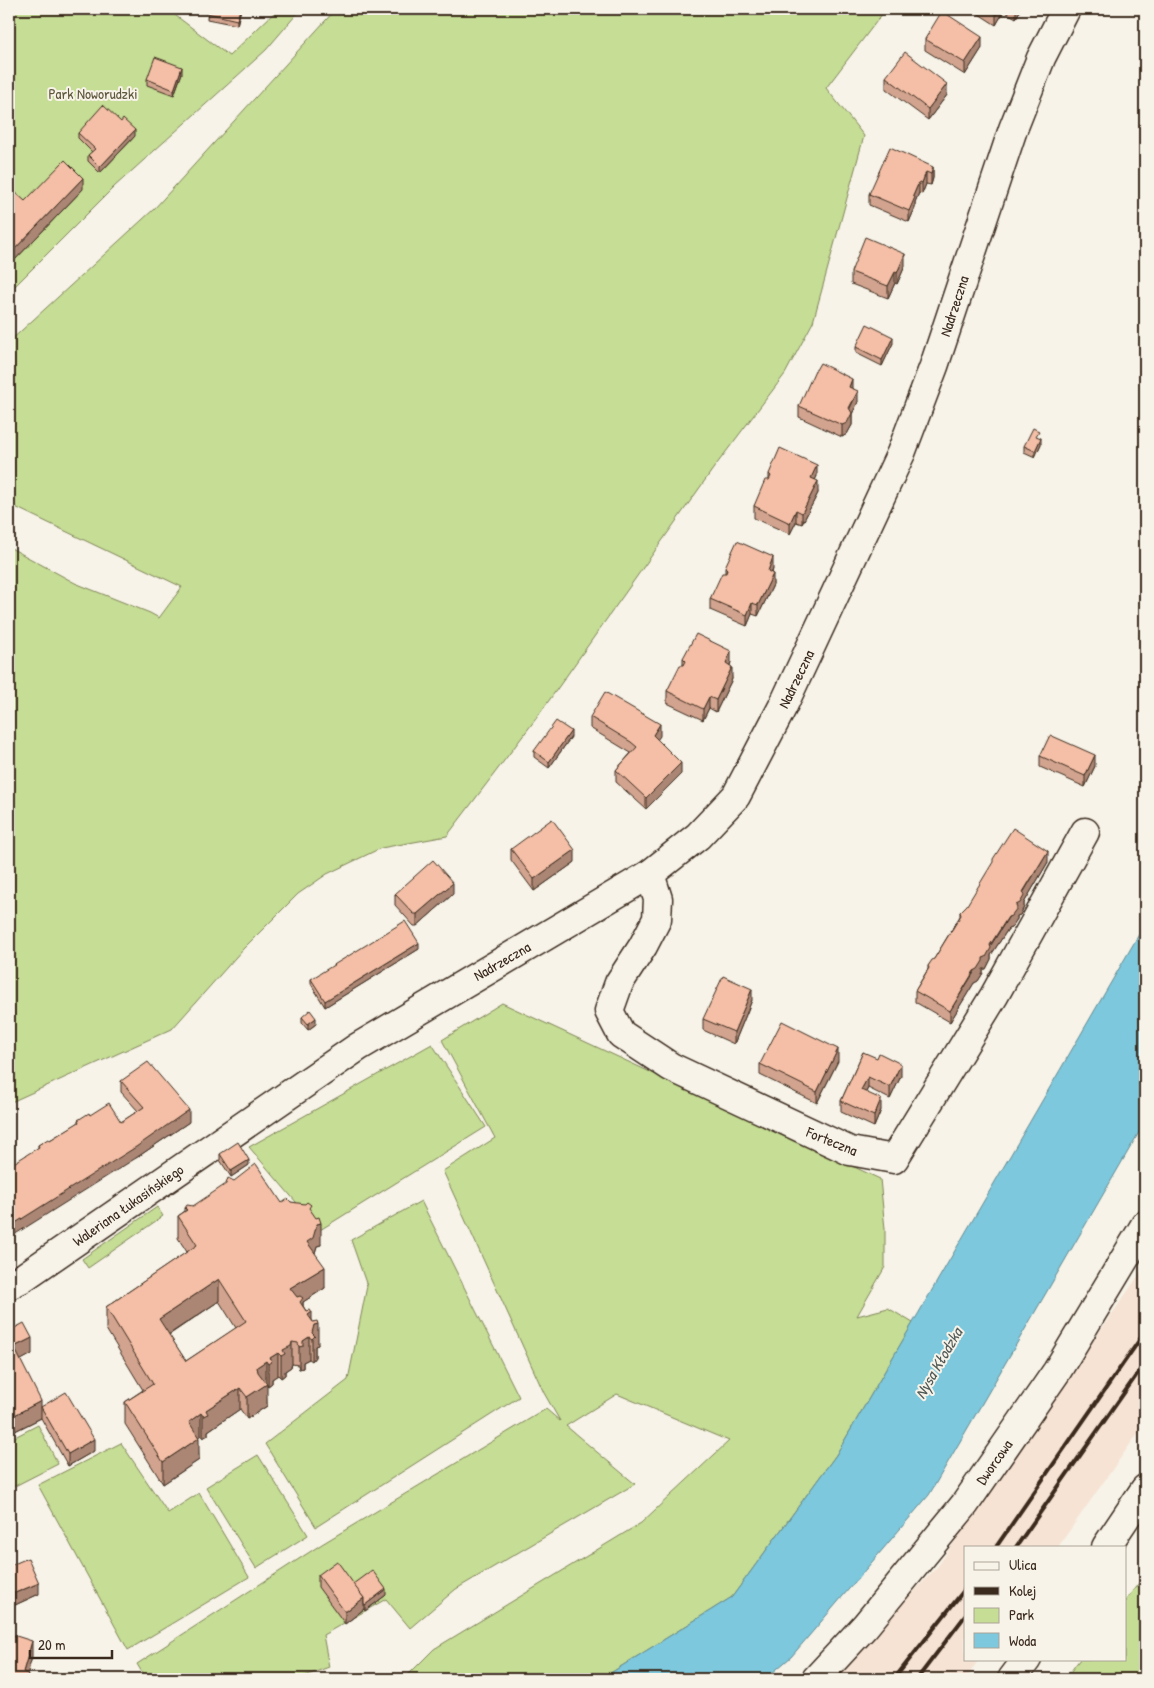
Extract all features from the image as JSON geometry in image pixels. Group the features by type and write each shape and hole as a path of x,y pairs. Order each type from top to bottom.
{"street":[{"name":"Nadrzeczna","path":"247,1124 358,1046 650,874 698,836 736,796 783,706 901,453 934,366 1013,129 1041,58 1066,9"},
{"name":"Forteczna","path":"650,874 658,899 657,920 620,983 609,1011 621,1034 672,1067 850,1152 894,1159 994,996 1085,832"},
{"name":"Waleriana Łukasińskiego","path":"9,1285 21,1279 247,1124"},
{"name":"Dworcowa","path":"816,1679 865,1626 965,1504 1057,1371 1145,1225"},
{"path":"1107,1546 1145,1489"},
{"path":"1012,1679 1026,1660"}],"shaded area":[{"path":"1145,1266 1145,1423 1059,1546 964,1546 964,1660 978,1660 966,1679 832,1679 938,1566"}],"green space":[{"name":"Park Noworudzki","path":"9,9 167,9 229,56 278,9 301,9 266,50 114,187 9,292"},
{"path":"336,9 886,9 826,88 864,136 813,322 785,374 713,469 538,716 447,836 381,848 327,874 298,894 243,949 172,1029 9,1103 9,547 75,583 159,618 182,587 9,504 9,342 154,209"},
{"path":"502,1003 880,1179 885,1229 885,1267 857,1316 888,1308 913,1323 836,1455 732,1597 601,1679 404,1679 434,1649 641,1523 729,1441 617,1394 566,1426 635,1484 456,1589 410,1628 386,1599 323,1635 329,1667 297,1679 146,1679 137,1664 322,1544 546,1409 560,1421 544,1393 443,1171 495,1138 442,1040"},
{"path":"432,1044 486,1127 320,1230 249,1147"},
{"path":"421,1201 519,1397 316,1527 265,1444 348,1380 367,1286 351,1240"},
{"path":"157,1207 163,1216 88,1268 82,1259"},
{"path":"38,1425 58,1464 11,1488 9,1483 9,1440"},
{"path":"121,1443 168,1513 199,1493 249,1577 128,1650 38,1485"},
{"path":"258,1455 308,1535 256,1568 206,1487"},
{"path":"1145,1575 1145,1679 1065,1679 1079,1660 1126,1660 1126,1600"}],"water":[{"name":"Nysa Kłodzka","path":"1145,924 1145,1122 929,1495 791,1657 765,1679 601,1679 732,1597 836,1455"}],"building":[{"path":"208,9 240,9 237,20 207,13"},
{"path":"989,9 999,9 996,13"},
{"path":"942,11 982,37 965,63 925,39"},
{"path":"905,52 947,84 928,109 886,77"},
{"path":"155,57 182,67 174,90 147,79"},
{"path":"103,105 121,122 123,119 135,130 100,167 88,155 95,149 78,133"},
{"path":"890,147 933,167 931,174 926,172 922,183 919,182 909,211 869,194"},
{"path":"65,160 83,178 9,255 9,218 13,214 9,210 9,199 15,192 25,201"},
{"path":"865,237 905,254 897,273 895,272 888,286 851,272"},
{"path":"867,324 893,337 882,360 856,347"},
{"path":"820,363 852,379 849,387 858,391 849,408 852,413 847,423 842,425 799,406"},
{"path":"1033,428 1039,431 1036,436 1041,438 1035,451 1024,446"},
{"path":"780,448 817,465 811,478 818,481 802,513 796,510 790,523 754,506 765,480 769,480 771,476 769,474"},
{"path":"737,541 773,557 768,571 773,574 758,605 752,603 747,615 710,599 722,573 726,573 727,569 725,567"},
{"path":"696,634 731,651 726,663 732,667 716,700 709,697 703,709 667,691 680,665 684,665 686,661 683,658"},
{"path":"605,692 660,724 653,735 681,763 646,798 616,770 637,747 590,717"},
{"path":"556,721 571,731 549,762 534,751"},
{"path":"1050,735 1095,755 1085,776 1040,756"},
{"path":"552,819 575,850 534,879 511,849"},
{"path":"1013,828 1048,851 1023,892 1024,896 1020,903 1016,905 1017,908 1008,917 990,945 991,948 986,957 983,958 978,969 974,971 950,1011 915,991 929,968 928,966 961,915 960,912 967,905"},
{"path":"433,860 453,883 417,914 414,914 395,894"},
{"path":"405,921 419,943 325,1001 311,979"},
{"path":"723,976 752,989 734,1032 703,1019"},
{"path":"310,1010 316,1018 308,1024 302,1017"},
{"path":"782,1021 838,1049 817,1092 760,1064"},
{"path":"863,1052 877,1058 879,1053 901,1064 890,1087 868,1077 861,1090 881,1099 874,1116 841,1101"},
{"path":"148,1062 189,1110 136,1147 9,1227 9,1166 39,1147 38,1145 48,1139 50,1140 79,1122 78,1120 89,1113 90,1115 109,1103 121,1122 144,1107 121,1081"},
{"path":"238,1142 249,1160 231,1171 220,1154"},
{"path":"256,1164 282,1203 288,1199 291,1202 305,1204 307,1202 311,1205 309,1208 316,1218 319,1217 321,1223 317,1224 313,1238 307,1242 325,1267 290,1288 297,1297 303,1298 300,1302 306,1311 312,1312 308,1315 313,1322 317,1321 318,1324 314,1325 312,1333 315,1336 312,1339 309,1337 303,1341 303,1346 299,1347 298,1343 292,1342 291,1346 283,1350 285,1354 281,1356 278,1353 270,1358 272,1361 268,1364 266,1361 257,1367 258,1372 267,1384 247,1397 240,1388 206,1410 208,1414 203,1416 201,1413 189,1422 199,1438 163,1462 125,1402 153,1384 106,1307 197,1245 178,1216 187,1210 185,1208 187,1205 193,1206 226,1184 228,1178 234,1181","holes":["219,1279 246,1321 186,1361 159,1319"]},
{"path":"24,1323 32,1338 14,1347 41,1401 9,1418 9,1331"},
{"path":"66,1392 94,1439 68,1454 41,1407"},
{"path":"28,1558 39,1583 15,1593 9,1591 9,1566"},
{"path":"337,1561 364,1598 345,1612 318,1575"},
{"path":"372,1570 386,1589 365,1605 364,1598 353,1584"},
{"path":"9,1622 12,1623 10,1634 32,1641 23,1672 27,1673 29,1679 9,1679"}],"railway":[{"path":"997,1546 1145,1332"},
{"path":"1017,1546 1145,1363"},
{"path":"894,1679 964,1590"},
{"path":"917,1679 964,1617"}]}
